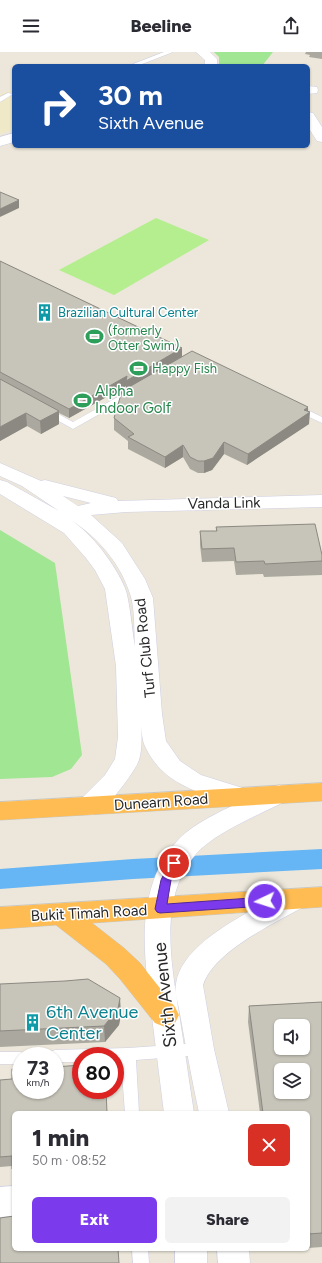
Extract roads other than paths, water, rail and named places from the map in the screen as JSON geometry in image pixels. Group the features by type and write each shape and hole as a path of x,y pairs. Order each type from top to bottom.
{"highway":[{"name":"Dunearn Road","path":"0,811 322,792"},
{"name":"Bukit Timah Road","path":"0,918 160,909 322,897"},
{"path":"62,915 115,956 130,971 165,1015"}],"street":[{"path":"202,52 211,59 211,64"},
{"path":"310,119 322,138"},
{"path":"0,142 12,138"},
{"name":"Turf Club Road","path":"0,469 29,482 64,515 70,529 93,553 104,568 115,590 127,666 130,737 127,760 113,781 90,806"},
{"name":"Vanda Link","path":"29,482 126,506"},
{"name":"Turf Club Road","path":"0,486 64,515 89,523 115,547 135,579 142,598 151,714 155,743 172,767 193,782 240,796"},
{"name":"Vanda Link","path":"64,515 97,508 126,506 322,501"},
{"name":"Sixth Avenue","path":"178,1111 157,944 160,909 166,880 174,863 188,846 206,831 279,794"},
{"name":"Sixth Avenue","path":"214,1111 200,1049 189,985 193,972 203,959 239,930 296,899"},
{"path":"0,1202 12,1201"},
{"path":"191,1251 191,1263"},
{"path":"233,1251 234,1263"}],"lane":[{"path":"137,64 170,52"},
{"path":"0,100 10,94"},
{"path":"40,408 73,426 140,387"},
{"path":"286,403 322,420"},
{"path":"64,1056 128,1054 200,1049"},
{"path":"128,1054 132,1111"},
{"path":"0,1058 12,1058"},
{"path":"140,1251 140,1263"}],"waterway":[{"path":"0,879 133,869 322,859"}],"place":[{"name":"Brazilian Cultural Center","path":"45,312"},
{"name":"(formerly Otter Swim)","path":"95,337"},
{"name":"Happy Fish","path":"139,368"},
{"name":"Alpha Indoor Golf","path":"82,400"},
{"name":"6th Avenue Center","path":"33,1022"}]}
